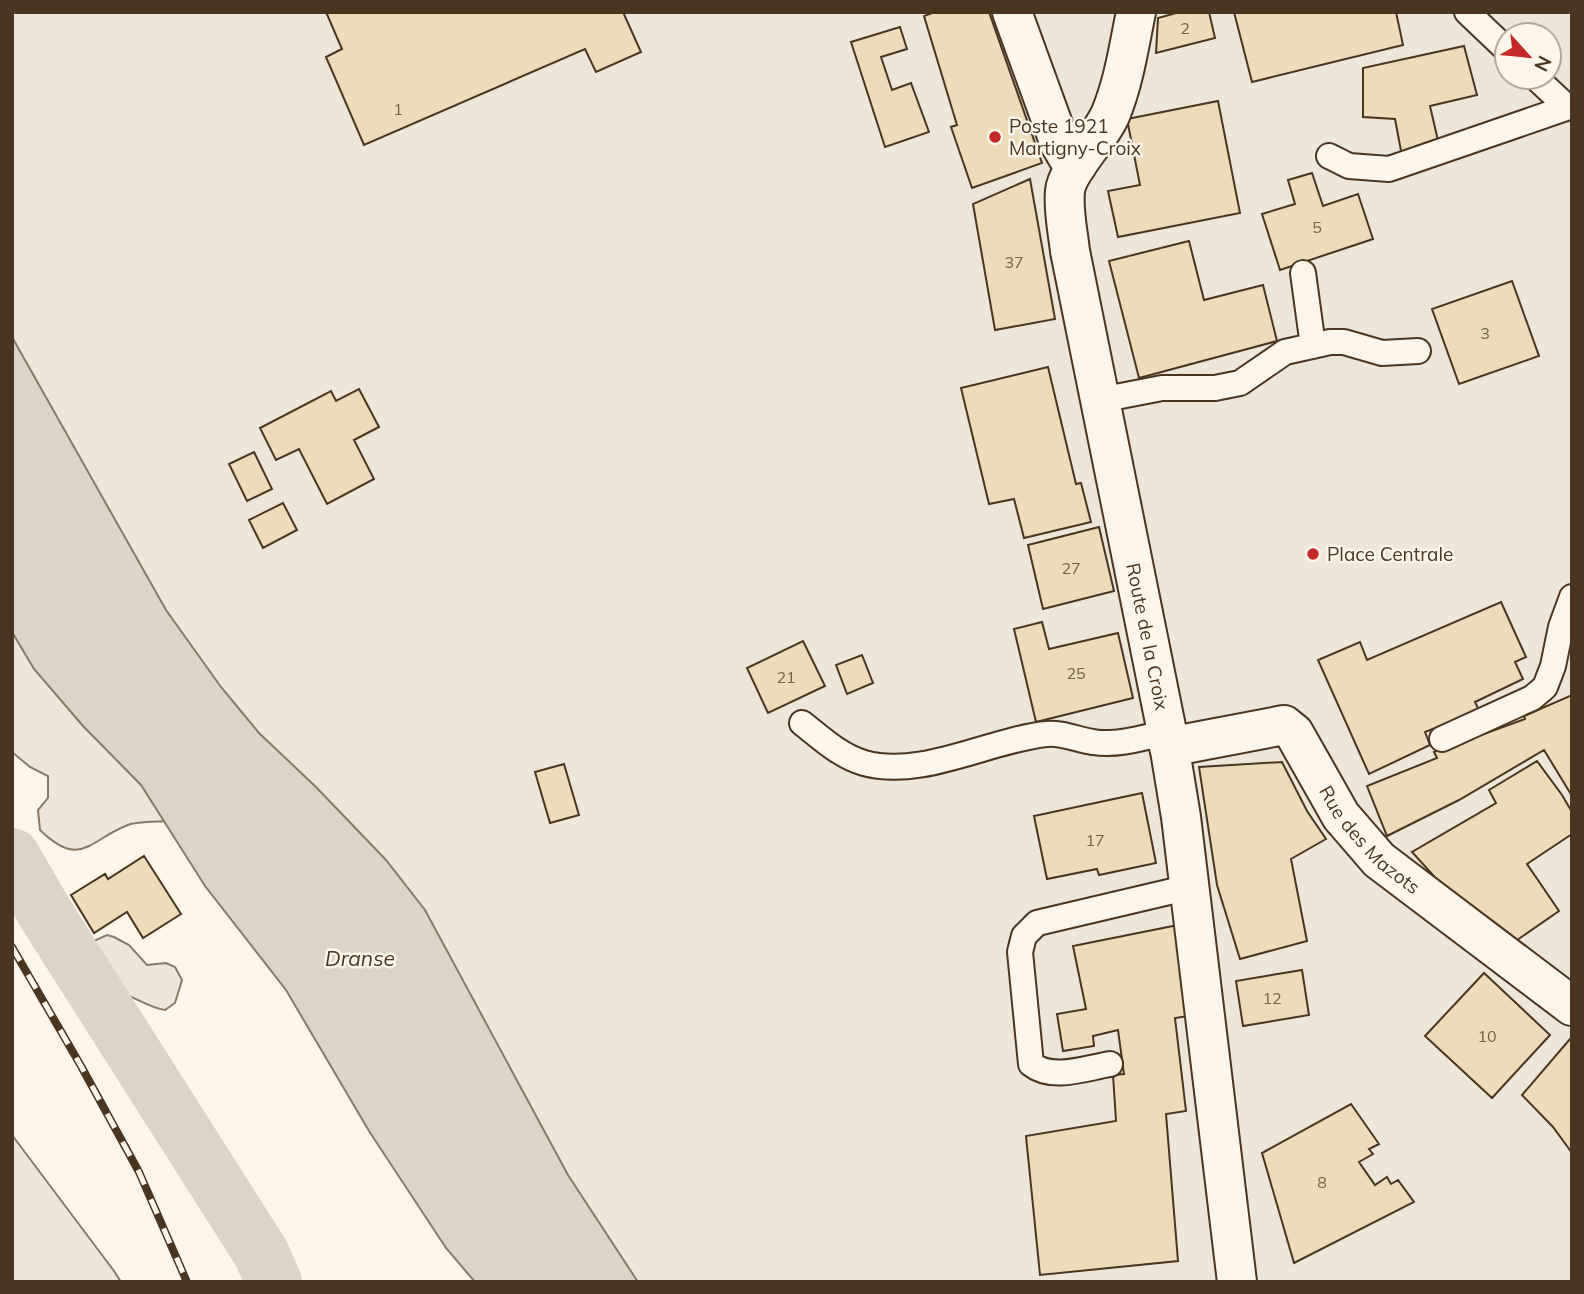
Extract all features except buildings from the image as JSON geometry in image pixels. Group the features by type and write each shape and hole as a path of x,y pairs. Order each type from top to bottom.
{"street":[{"path":"1012,12 1060,144 1067,156 1077,165"},
{"name":"Route de la Croix","path":"1136,12 1118,94 1100,136 1069,177 1065,191 1065,211 1070,251 1168,740 1189,887 1237,1282"},
{"name":"Rue des Mazots","path":"1168,740 1284,726 1294,733 1341,816 1379,860 1572,1006"}],"lane":[{"path":"1467,12 1493,37"},
{"path":"1551,91 1569,106"},
{"path":"1329,156 1349,166 1389,169 1569,106"},
{"path":"1303,273 1313,346"},
{"path":"1100,400 1163,388 1215,388 1240,383 1285,352 1330,342 1345,342 1382,353 1418,351"},
{"path":"1442,739 1532,698 1545,687 1572,597"},
{"path":"802,723 832,748 862,762 892,768 960,756 1029,736 1051,733 1094,742 1168,740"},
{"path":"1110,1064 1049,1074 1031,1065 1020,952 1024,936 1037,923 1189,887"}],"shaded area":[{"path":"12,12 1572,12 1572,1282 567,1282 12,457"},
{"path":"12,555 194,821 134,823 76,850 54,842 40,830 38,810 48,798 48,776 30,767 12,752"},
{"path":"12,847 33,878 48,908 60,918 71,937 94,941 107,935 114,937 129,945 147,965 166,963 175,967 182,980 175,1003 165,1010 113,992 103,1020 98,1025 84,1017 63,962 27,911 12,883"},
{"path":"12,1135 114,1271 121,1282 12,1282"}],"water":[{"name":"Dranse","path":"12,337 166,610 221,687 259,733 316,787 386,860 425,910 568,1175 638,1282 475,1282 446,1248 369,1131 286,990 205,886 141,785 83,726 34,669 12,632"}],"waterway":[{"path":"12,856 45,913 261,1253 274,1282"}],"railway":[{"path":"12,947 139,1172 187,1282"}],"place":[{"name":"Poste 1921 Martigny-Croix","path":"995,137"},
{"name":"Place Centrale","path":"1313,554"}]}
